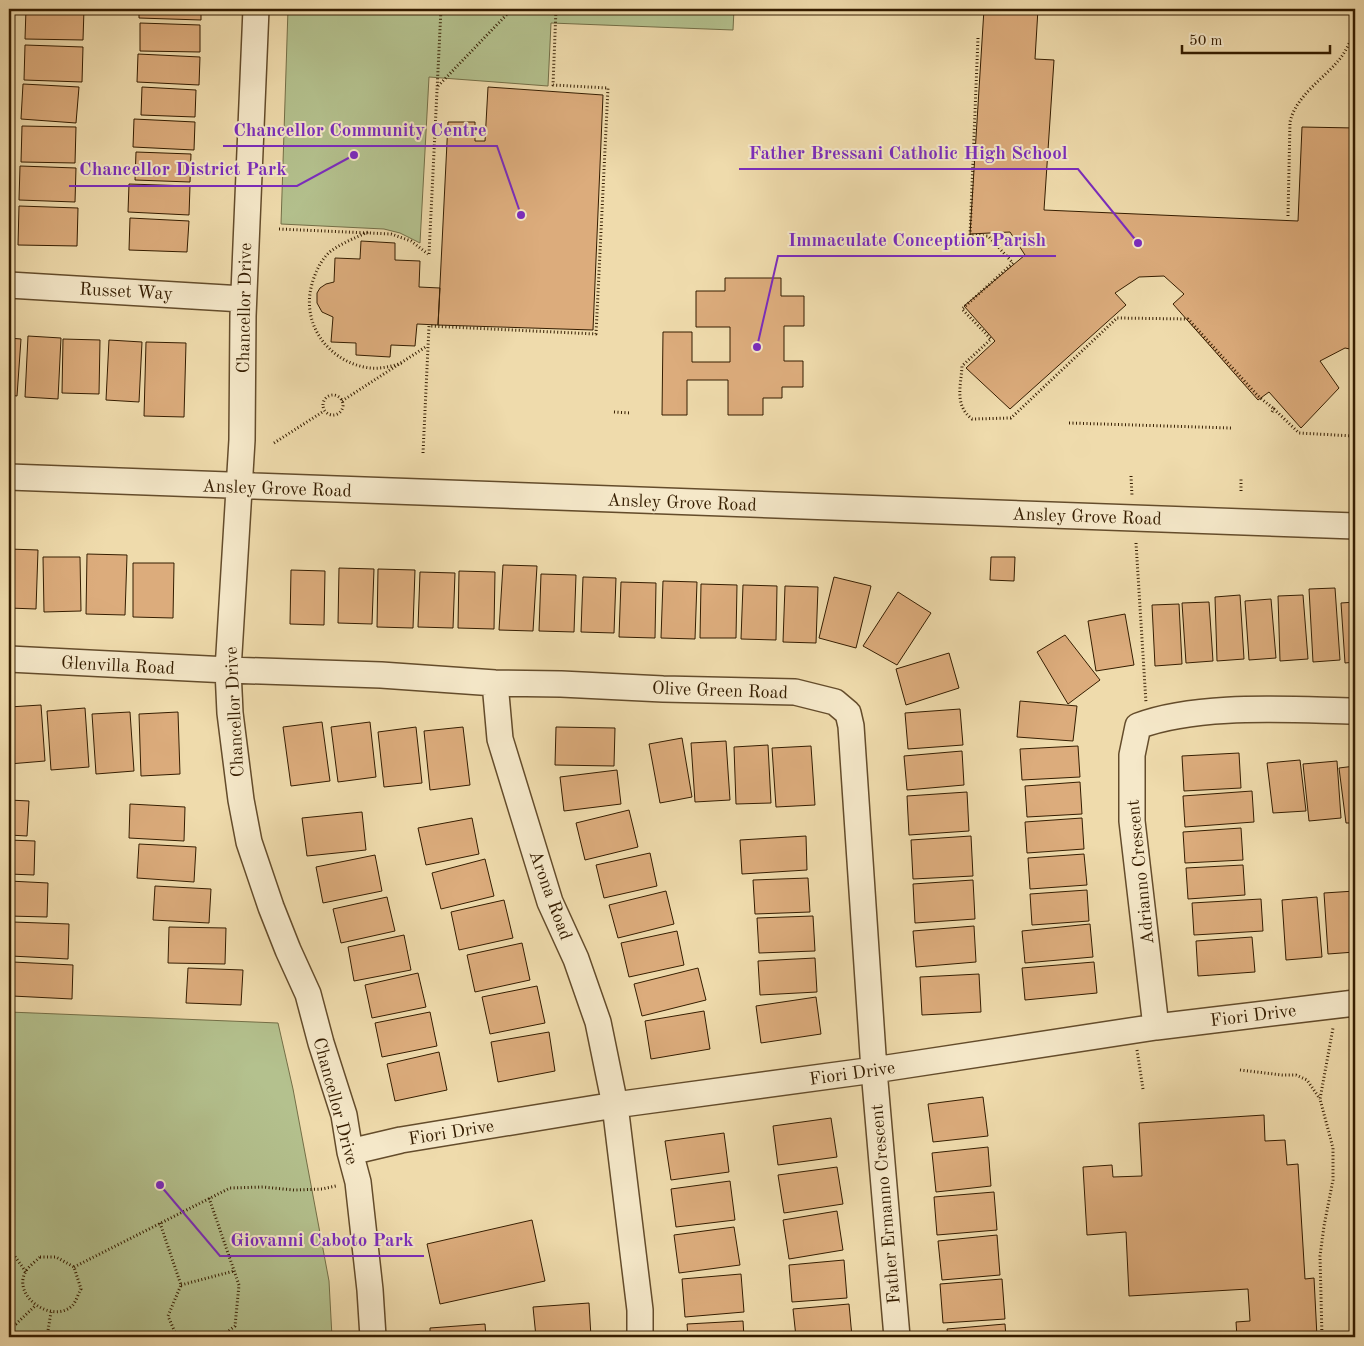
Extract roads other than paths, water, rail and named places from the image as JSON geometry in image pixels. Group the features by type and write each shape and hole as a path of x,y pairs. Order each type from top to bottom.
{"street":[{"name":"Chancellor Drive","path":"256,9 243,298 242,440 228,670 235,760 249,842 271,907 308,994 321,1043 344,1114 350,1152 358,1182 370,1290 373,1337"},
{"name":"Russet Way","path":"9,285 243,298"},
{"name":"Ansley Grove Road","path":"9,477 1355,526"},
{"name":"Glenvilla Road","path":"9,659 228,670"},
{"name":"Olive Green Road","path":"228,670 381,675 494,683 795,692 835,702 848,713 851,726 874,1070"},
{"name":"Arona Road","path":"494,683 500,739 550,902 576,959 598,1022 615,1105"},
{"name":"Adrianno Crescent","path":"1145,1029 1132,821 1132,755 1138,726 1158,718 1208,712 1251,710 1355,712"},
{"name":"Fiori Drive","path":"350,1152 401,1140 615,1105 874,1070 1145,1029 1349,1004"},
{"name":"Father Ermanno Crescent","path":"874,1070 897,1337"},
{"path":"615,1105 640,1310 640,1337"}],"place":[{"name":"Chancellor District Park","path":"354,155"},
{"name":"Chancellor Community Centre","path":"521,215"},
{"name":"Father Bressani Catholic High School","path":"1138,243"},
{"name":"Immaculate Conception Parish","path":"757,347"},
{"name":"Giovanni Caboto Park","path":"160,1185"}]}
